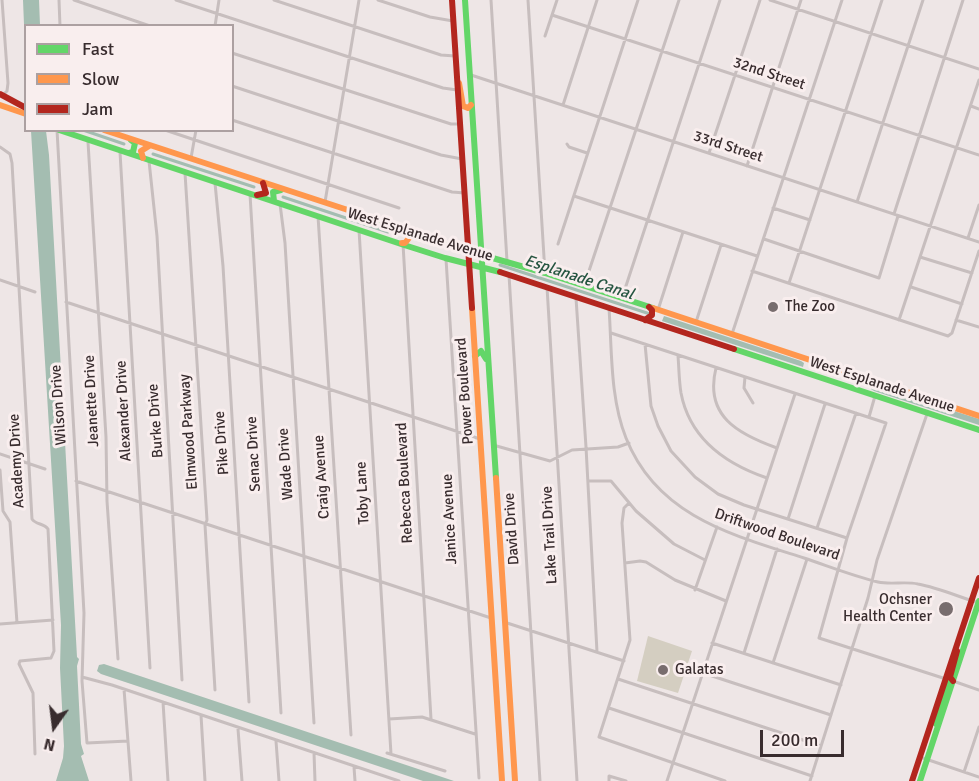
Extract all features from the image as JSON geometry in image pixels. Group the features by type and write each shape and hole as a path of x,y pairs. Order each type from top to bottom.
{"main road":[{"name":"Power Boulevard","path":"453,1 502,781"},
{"name":"Power Boulevard","path":"464,2 514,781"},
{"path":"458,81 463,106 468,108 471,105"},
{"path":"1,96 24,107"},
{"path":"0,105 24,113"},
{"name":"West Esplanade Avenue","path":"63,132 399,243 547,287 979,430"},
{"name":"West Esplanade Avenue","path":"110,132 379,220 406,231 545,273 979,416"},
{"path":"123,153 133,152 135,149 135,143 129,138"},
{"path":"147,161 141,155 141,151 147,146 152,146"},
{"path":"464,174 469,191 473,192 477,189"},
{"path":"252,195 266,193 263,183"},
{"path":"277,203 272,198 273,192 286,190"},
{"path":"466,207 467,203 472,201 478,208"},
{"path":"399,243 408,241 409,236 406,231"},
{"path":"469,264 481,254"},
{"path":"491,269 486,265 487,260 497,258"},
{"path":"645,320 652,315 652,310 648,307"},
{"path":"472,312 476,319 482,318 485,314"},
{"path":"664,326 659,319 663,314 668,313"},
{"path":"475,357 478,351 483,352 488,364"},
{"path":"812,374 808,368 810,364 826,366"},
{"path":"833,381 864,387 864,382 858,377"},
{"path":"487,542 493,547 499,544"},
{"path":"488,572 495,568 501,572"},
{"path":"912,781 938,726 949,680 977,602 979,578"},
{"path":"920,781 923,758 957,656 956,649 977,602"},
{"path":"496,696 504,701 509,697"},
{"path":"500,754 505,750 512,754"}],"street":[{"path":"1,96 7,91 8,83 2,0"},
{"path":"59,0 60,24"},
{"path":"74,0 144,24"},
{"path":"176,0 443,88 458,90"},
{"path":"215,24 219,0"},
{"path":"274,0 441,55 456,56"},
{"path":"324,202 359,0"},
{"path":"378,0 436,19 453,21"},
{"path":"491,0 507,261"},
{"path":"528,0 545,273"},
{"path":"545,36 556,0"},
{"path":"562,105 597,0"},
{"path":"558,244 638,0"},
{"path":"585,286 679,0"},
{"path":"622,298 720,0"},
{"path":"710,153 760,0"},
{"path":"770,0 979,69"},
{"path":"747,166 801,0"},
{"path":"732,335 842,0"},
{"path":"789,283 882,0"},
{"path":"857,202 923,0"},
{"path":"763,238 879,278 919,136 963,0"},
{"name":"32nd Street","path":"552,15 979,155"},
{"path":"234,54 451,124 460,124"},
{"name":"33rd Street","path":"470,74 979,242"},
{"path":"899,320 979,80"},
{"path":"234,87 441,155 463,159"},
{"path":"971,106 979,109"},
{"path":"234,121 452,192 465,193"},
{"name":"Wilson Drive","path":"58,132 65,302 84,613 82,677 87,743 128,741"},
{"path":"171,132 399,208"},
{"path":"191,159 196,132"},
{"name":"Jeanette Drive","path":"88,142 118,659"},
{"path":"567,144 569,147 587,153"},
{"name":"Academy Drive","path":"2,147 10,154 12,163 33,519 48,529 53,620 54,651 51,658 24,659 19,664 33,693 35,754"},
{"name":"Alexander Drive","path":"123,153 130,323 142,502 142,559 149,627 150,668"},
{"name":"Burke Drive","path":"147,161 157,236 182,680"},
{"name":"Elmwood Parkway","path":"185,173 215,690"},
{"name":"Pike Drive","path":"215,183 224,266 249,702"},
{"name":"Senac Drive","path":"252,195 281,713"},
{"path":"573,195 757,256"},
{"name":"Wade Drive","path":"277,203 285,243 314,723"},
{"path":"968,238 979,205"},
{"path":"773,208 810,220"},
{"name":"Craig Avenue","path":"318,216 351,735"},
{"name":"Toby Lane","path":"359,230 391,754"},
{"path":"658,310 683,232"},
{"name":"Rebecca Boulevard","path":"399,243 413,417 431,719"},
{"path":"696,322 721,245"},
{"path":"752,271 949,335 952,333 979,251"},
{"path":"920,257 972,273"},
{"name":"Janice Avenue","path":"446,258 479,778"},
{"name":"David Drive","path":"509,275 540,781"},
{"path":"0,280 35,292"},
{"name":"Lake Trail Drive","path":"547,287 577,781"},
{"path":"911,287 962,304"},
{"path":"575,297 597,652"},
{"path":"65,302 480,439"},
{"name":"Driftwood Boulevard","path":"609,308 618,409 629,443 636,458 676,506 702,521 747,539 839,570 890,584 921,584 977,602"},
{"path":"956,320 979,327"},
{"path":"611,333 886,423 847,538 819,638 979,690"},
{"path":"645,344 651,406 658,426 671,451 695,477 718,494 847,538"},
{"path":"678,356 680,391 684,406 696,430 715,453 745,471 767,478"},
{"path":"716,368 712,391 724,416 744,434 777,448"},
{"path":"745,377 744,388 753,403"},
{"path":"667,781 795,394"},
{"path":"869,417 875,395"},
{"path":"788,519 825,404"},
{"path":"810,781 927,412"},
{"path":"817,528 856,414"},
{"path":"493,445 547,461 558,458 566,452 618,447 629,443"},
{"path":"0,454 45,469"},
{"path":"0,470 3,511 10,522 17,623"},
{"path":"76,481 206,522 491,618"},
{"path":"588,481 611,481 629,503 674,544 705,560"},
{"path":"629,503 623,514 630,640 598,737 725,781"},
{"path":"695,590 717,527"},
{"path":"744,653 777,549"},
{"path":"773,663 807,559"},
{"path":"625,563 646,562 695,590 726,601"},
{"path":"0,624 53,620"},
{"path":"504,622 624,661"},
{"path":"712,643 841,685"},
{"path":"703,673 831,715"},
{"path":"82,677 124,689 396,781"},
{"path":"618,679 821,746"},
{"path":"124,689 131,781"},
{"path":"163,702 168,781"},
{"path":"609,708 812,776"},
{"path":"201,715 205,781"},
{"path":"389,719 422,717 475,734"},
{"path":"964,772 979,727"},
{"path":"238,728 242,781"},
{"path":"276,741 279,781"},
{"path":"314,753 315,781"},
{"path":"387,753 445,771"},
{"path":"923,758 979,777"},
{"path":"354,766 355,781"},
{"path":"609,781 609,776 626,781"}],"shaded area":[{"path":"23,0 39,0 40,24 24,24"},
{"path":"31,132 46,132 49,155 77,657 79,659 77,666 81,744 84,754 81,756 89,781 56,781 64,746 60,668 61,625"},
{"path":"664,316 801,361 804,363 803,367 662,321"},
{"path":"873,385 979,419 979,425 874,391 871,389"},
{"name":"Galatas","path":"648,636 692,651 678,693 637,681"},
{"path":"104,664 454,781 423,781 101,674 97,671 99,665"}],"waterway":[{"name":"Esplanade Canal","path":"89,132 124,144"},
{"name":"Esplanade Canal","path":"153,154 254,187"},
{"name":"Esplanade Canal","path":"283,197 388,232"},
{"name":"Esplanade Canal","path":"500,265 650,314"}],"traffic: fast":[{"path":"465,0 496,478"},
{"path":"65,132 401,244 500,272"},
{"path":"129,153 133,152 135,143 131,140"},
{"path":"274,201 273,192 281,190"},
{"path":"357,213 447,245 545,273 653,308"},
{"path":"734,349 979,430"},
{"path":"475,356 481,351 486,359"},
{"path":"920,781 979,601"},
{"path":"938,726 935,723 948,684 946,679"}],"traffic: slow":[{"path":"459,83 463,106 468,108 471,105"},
{"path":"0,105 24,113"},
{"path":"110,132 357,213"},
{"path":"143,158 141,151 149,146"},
{"path":"402,243 409,238 406,231"},
{"path":"472,308 502,781"},
{"path":"653,308 979,416"},
{"path":"496,478 515,781"}],"traffic: jam":[{"path":"452,0 472,308"},
{"path":"0,94 24,107"},
{"path":"257,195 266,193 263,183"},
{"path":"500,272 734,349"},
{"path":"645,320 652,315 649,307"},
{"path":"912,781 979,578"},
{"path":"953,681 950,677 957,651"}],"place":[{"name":"The Zoo","path":"773,307"},
{"name":"Ochsner Health Center","path":"946,609"},
{"name":"Galatas","path":"663,670"}]}
